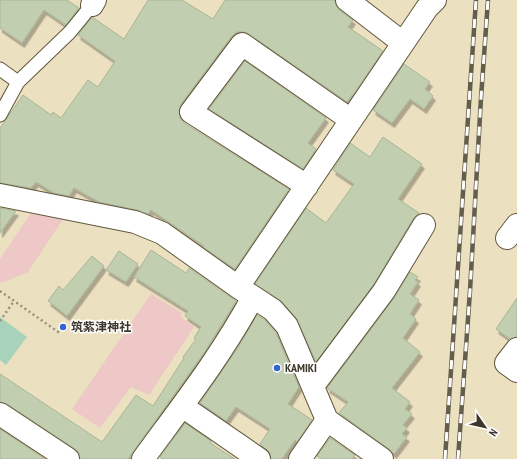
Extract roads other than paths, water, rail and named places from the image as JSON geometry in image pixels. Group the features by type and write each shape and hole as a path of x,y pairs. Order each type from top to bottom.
{"street":[{"path":"347,0 403,43"},
{"path":"143,459 236,328 245,292 306,186 427,8 435,0"},
{"path":"306,186 191,112 242,44 351,120"},
{"path":"0,195 135,222 162,233 273,310 287,326 328,420 382,459"},
{"path":"313,386 384,291 424,225"},
{"path":"517,349 506,363 517,371"},
{"path":"182,406 259,459"},
{"path":"0,414 61,457"},
{"path":"300,459 328,420"}],"lane":[{"path":"0,115 18,82 70,32 93,2"},
{"path":"0,69 18,82"}],"railway":[{"path":"445,459 476,0"},
{"path":"458,459 488,0"}],"place":[{"name":"筑紫津神社","path":"63,327"},
{"name":"KAMIKI","path":"277,368"}]}
